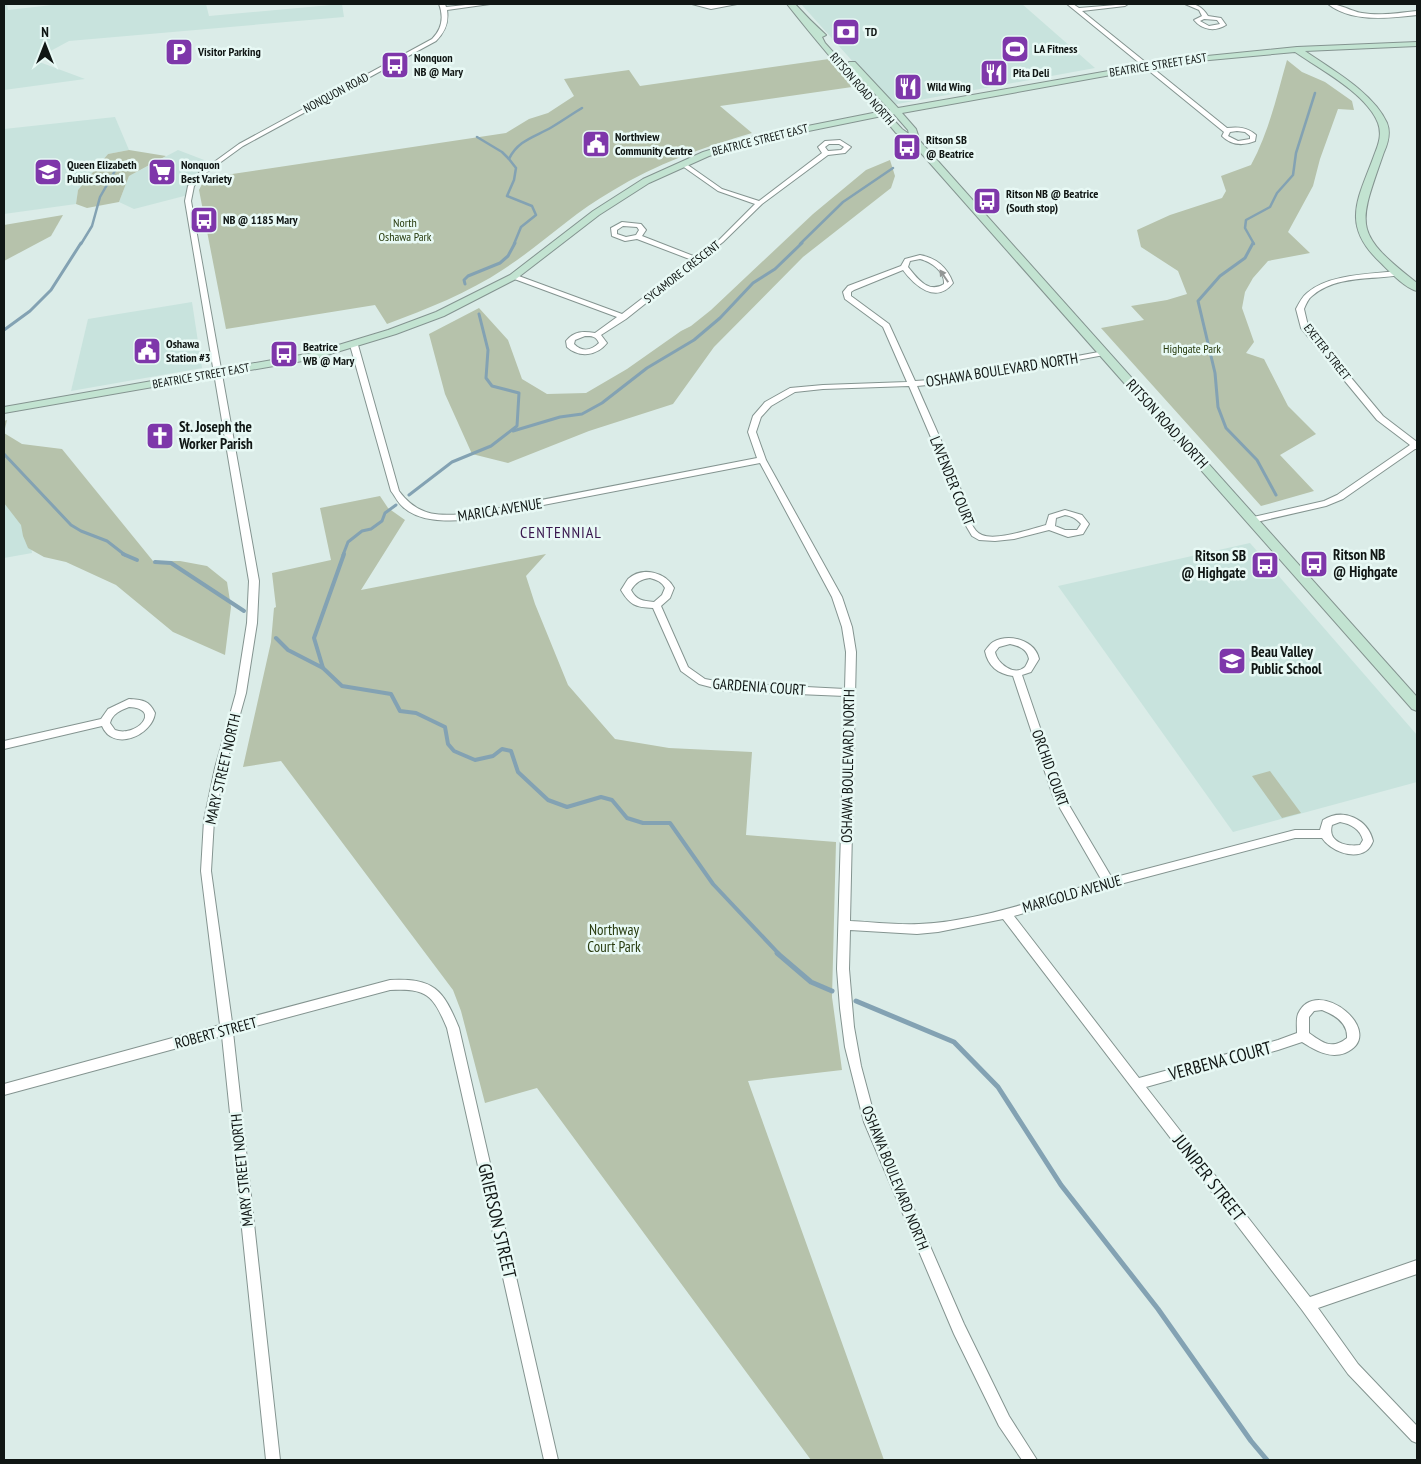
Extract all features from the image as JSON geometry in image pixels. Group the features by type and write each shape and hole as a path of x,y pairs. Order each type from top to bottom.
{"main road":[{"name":"RITSON ROAD NORTH","path":"916,142 1417,706"}],"street":[{"name":"NONQUON ROAD","path":"188,201 191,186 201,174 240,145 434,40 444,25 443,7 487,4"},
{"path":"695,4 711,7 734,4"},
{"name":"RITSON ROAD NORTH","path":"791,4 814,30 822,44 899,131 916,142"},
{"path":"1070,4 1226,131"},
{"path":"1078,10 1125,4"},
{"path":"1188,4 1201,9 1206,17"},
{"path":"1332,4 1343,11 1359,15 1417,14"},
{"name":"RITSON ROAD NORTH","path":"814,30 832,43 897,111 912,129 916,142"},
{"name":"BEATRICE STREET EAST","path":"4,410 314,356 354,345 440,314 512,277 596,212 646,181 706,154 752,140 897,111 1146,66 1232,54 1372,44 1417,44"},
{"path":"1296,49 1367,100 1379,113 1384,122 1385,136 1361,208 1360,222 1364,235 1373,250 1417,288"},
{"name":"SYCAMORE CRESCENT","path":"596,335 697,260 721,241 760,203 826,153"},
{"path":"682,164 720,190 760,203"},
{"name":"MARY STREET NORTH","path":"188,201 254,581 252,623 241,693 220,768 209,820 206,871 227,1030 273,1460"},
{"path":"638,237 697,260"},
{"path":"925,257 931,260 943,273 949,283 941,289 926,289 920,286 904,266 907,260 911,258 925,257"},
{"name":"LAVENDER COURT","path":"904,266 851,288 847,292 851,301 886,326 952,476 971,530 979,536 990,538 1050,527"},
{"name":"EXETER STREET","path":"1398,273 1335,282 1320,287 1309,294 1300,309 1304,326 1380,418 1417,446"},
{"path":"512,277 623,316"},
{"name":"MARICA AVENUE","path":"354,345 396,492 407,506 420,513 446,518 474,516 762,460"},
{"name":"OSHAWA BOULEVARD NORTH","path":"1030,1460 1004,1421 959,1329 870,1122 859,1088 844,996 850,693 850,652 847,627 837,597 762,460 752,432 757,416 768,404 793,390 959,380 1104,353"},
{"path":"1252,520 1326,503 1340,497 1417,446"},
{"name":"GARDENIA COURT","path":"656,605 680,662 684,669 696,679 719,686 850,693"},
{"path":"1010,641 1023,644 1030,649 1034,655 1033,665 1029,669 1017,674 1002,670 992,662 989,656 991,649 995,645 1010,641"},
{"name":"ORCHID COURT","path":"1017,674 1058,796 1109,883"},
{"path":"4,745 105,722"},
{"name":"MARIGOLD AVENUE","path":"845,925 917,929 938,927 1006,914 1109,883 1295,834 1325,834"},
{"name":"JUNIPER STREET","path":"1006,914 1308,1305 1353,1369 1417,1436"},
{"name":"ROBERT STREET","path":"4,1089 390,985 410,983 428,989"},
{"name":"GRIERSON STREET","path":"428,989 444,1004 453,1028 551,1460"},
{"path":"1318,1006 1335,1009 1343,1014 1349,1021 1354,1034 1348,1046 1334,1050 1317,1045 1303,1036 1301,1018 1304,1012 1318,1006"},
{"name":"VERBENA COURT","path":"1136,1084 1278,1045 1303,1036"},
{"path":"1308,1305 1417,1267"}],"shaded area":[{"path":"4,4 7,4 8,10 61,4 206,4 209,16 342,4 344,17 69,41 34,60 85,79 4,90"},
{"path":"801,4 1022,4 1095,68 892,105"},
{"name":"Queen Elizabeth Public School","path":"115,117 129,150 108,154 78,190 76,204 4,214 4,129"},
{"path":"178,150 212,163 200,175 188,195 134,209 119,202 129,176"},
{"path":"192,302 202,368 71,391 88,319"},
{"path":"24,493 32,553 4,558 4,496"},
{"name":"Beau Valley Public School","path":"1250,543 1417,735 1417,782 1233,832 1058,586"}],"green space":[{"name":"North Oshawa Park","path":"829,59 852,87 720,106 752,133 680,157 629,181 584,209 504,269 476,286 447,300 387,324 375,305 226,329 199,190 205,178 506,133 529,119 548,113 574,96 564,79 629,70 640,86"},
{"name":"Highgate Park","path":"1287,60 1302,72 1325,82 1352,101 1354,110 1338,109 1320,159 1313,186 1288,232 1310,253 1268,261 1253,278 1245,292 1242,308 1254,342 1246,353 1264,359 1288,406 1316,434 1280,455 1314,491 1261,506 1101,328 1144,320 1131,306 1167,300 1187,294 1178,271 1141,247 1137,230 1170,215 1222,198 1226,191 1221,176 1251,165 1263,140"},
{"path":"129,150 166,156 129,176 119,202 87,208 76,204 78,190 108,154"},
{"path":"890,160 895,176 891,188 803,257 714,347 673,404 589,431 508,463 472,454 445,394 429,334 479,308 508,340 522,379 547,394 586,393 627,369 691,326 711,310 813,214 866,170"},
{"path":"63,215 51,236 4,261 4,225"},
{"path":"7,420 4,433 4,421"},
{"path":"4,433 22,444 62,449 153,561 180,561 207,566 227,582 231,607 225,655 173,632 116,585 66,562 44,557 28,548 21,525 4,503"},
{"name":"Northway Court Park","path":"380,496 388,508 405,520 361,590 546,554 526,576 535,604 568,685 615,739 669,748 752,752 746,835 836,842 832,997 842,1070 748,1081 884,1460 811,1460 537,1088 485,1103 461,1011 453,990 281,761 243,767 271,642 274,608 276,607 272,573 331,560 320,508"},
{"path":"1270,771 1301,813 1282,818 1252,776"}],"waterway":[{"path":"1254,244 1245,228 1246,220 1270,207 1277,193 1293,175 1296,153 1315,93"},
{"path":"509,159 522,143 582,108"},
{"path":"477,137 502,152 509,159"},
{"path":"509,159 516,168 514,180 507,196 532,206 536,215 521,227 514,244"},
{"path":"800,244 843,202 893,168"},
{"path":"81,244 92,226 100,197 116,169"},
{"path":"4,330 30,311 51,290 81,243"},
{"path":"465,284 464,280 468,276 500,263 508,256 515,243"},
{"path":"513,431 560,417 582,414 602,403 647,368 694,340 720,318 753,283 775,269 802,243"},
{"path":"1253,243 1245,258 1220,276 1198,301 1215,373 1218,407 1226,428 1257,460 1276,495"},
{"path":"409,495 452,462 491,446 517,426 519,393 492,386 486,378 488,350 479,314"},
{"path":"4,454 71,525 107,541 125,555"},
{"path":"343,555 348,542 362,531 371,529 382,521 385,513 396,505"},
{"path":"323,668 314,638 344,554"},
{"path":"125,555 137,560"},
{"path":"155,562 171,563 244,611"},
{"path":"276,638 288,650 323,668"},
{"path":"323,668 342,686 391,694 400,711 416,713 445,727 448,744 454,751 475,760 493,756 502,749 511,751 518,772 548,800 567,807 601,797 612,800 627,818 643,823 670,823 713,884 779,954"},
{"path":"777,953 811,982 832,991"},
{"path":"856,1001 954,1042 998,1087 1061,1185 1158,1309 1251,1441 1267,1460"}],"place":[{"name":"TD","path":"846,32"},
{"name":"LA Fitness","path":"1015,49"},
{"name":"Visitor Parking","path":"179,52"},
{"name":"Nonquon NB @ Mary","path":"395,65"},
{"name":"Pita Deli","path":"994,73"},
{"name":"Wild Wing","path":"908,87"},
{"name":"Northview Community Centre","path":"596,144"},
{"name":"Ritson SB @ Beatrice","path":"907,147"},
{"name":"Queen Elizabeth Public School","path":"48,172"},
{"name":"Nonquon Best Variety","path":"162,172"},
{"name":"Ritson NB @ Beatrice (South stop)","path":"987,201"},
{"name":"NB @ 1185 Mary","path":"204,220"},
{"name":"Oshawa Station #3","path":"147,351"},
{"name":"Beatrice WB @ Mary","path":"284,354"},
{"name":"St. Joseph the Worker Parish","path":"160,436"},
{"name":"Ritson NB @ Highgate","path":"1314,564"},
{"name":"Ritson SB @ Highgate","path":"1265,565"},
{"name":"Beau Valley Public School","path":"1232,661"}],"district":[{"name":"CENTENNIAL","path":"561,532"}]}
